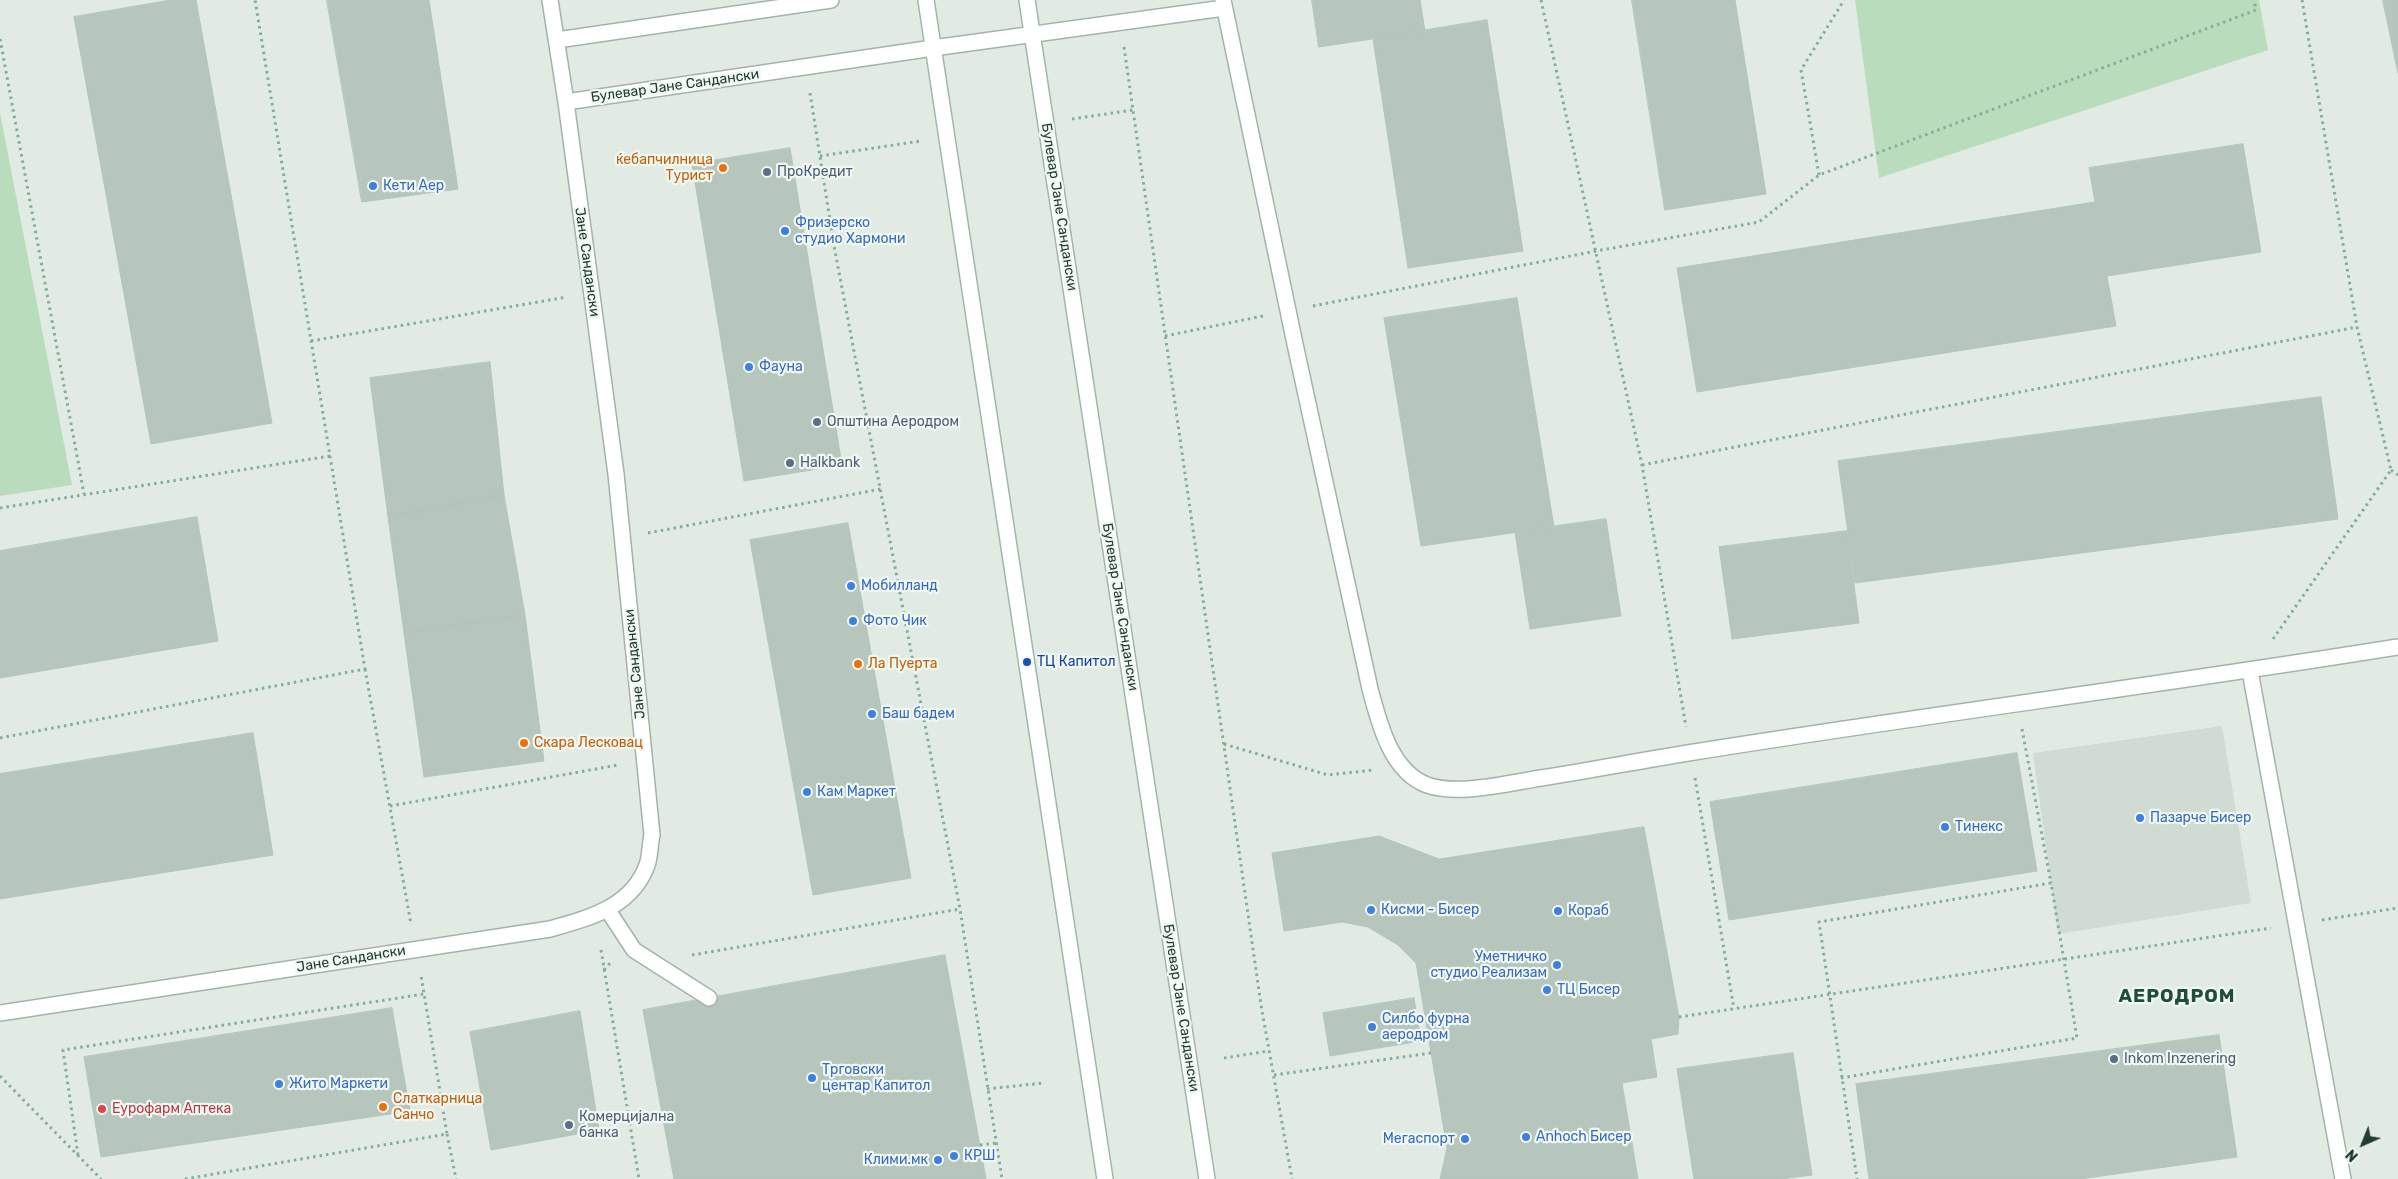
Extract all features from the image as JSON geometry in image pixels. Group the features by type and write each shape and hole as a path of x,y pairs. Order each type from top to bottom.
{"street":[{"name":"Јане Сандански","path":"0,1013 550,929 601,913 619,902 633,889 647,863 652,835 622,538 592,293 550,0"},
{"path":"557,40 831,0"},
{"path":"926,0 1105,1179"},
{"name":"Булевар Јане Сандански","path":"1028,0 1207,1179"},
{"path":"1033,35 1120,23 1224,4 1370,688 1390,748 1403,767 1413,777 1426,784 1441,788 1466,789 1690,753 2250,671 2398,647"},
{"name":"Булевар Јане Сандански","path":"566,102 1033,35"},
{"path":"2250,671 2343,1179"},
{"path":"601,913 628,940 634,950 709,998"}],"path":[{"path":"255,0 365,669 416,949"},
{"path":"1541,0 1642,465 1734,1009"},
{"path":"1819,175 1801,70 1844,0"},
{"path":"1165,336 1596,250 1759,222 1819,175 2256,10 2254,0"},
{"path":"2302,0 2357,327 2391,470 2398,475"},
{"path":"1120,23 1269,1051 1292,1179"},
{"path":"0,39 84,494"},
{"path":"806,67 834,246 960,909 1002,1179"},
{"path":"1046,123 1133,110"},
{"path":"820,156 947,138"},
{"path":"311,341 592,293"},
{"path":"1642,465 2357,327"},
{"path":"0,508 330,456"},
{"path":"2250,671 2391,470"},
{"path":"622,538 881,489"},
{"path":"0,738 365,669"},
{"path":"1841,1078 2077,1038 2018,705"},
{"path":"1224,744 1328,775 1403,767"},
{"path":"390,806 644,761"},
{"path":"1858,1179 1841,1078 1819,922 2051,883"},
{"path":"1679,1017 2398,908"},
{"path":"687,956 960,909"},
{"path":"601,913 604,970 639,1179"},
{"path":"604,970 628,940"},
{"path":"422,984 456,1179"},
{"path":"78,1155 63,1050 424,994"},
{"path":"1224,1058 1269,1051"},
{"path":"1274,1075 1431,1053"},
{"path":"0,1076 101,1179"},
{"path":"987,1089 1042,1083"},
{"path":"185,1179 447,1134"},
{"path":"980,1145 996,1143"}],"shaded area":[{"name":"Пазарче Бисер","path":"2222,726 2251,903 2058,934 2033,753"}],"green space":[{"path":"1855,0 2259,0 2268,50 1879,178"},
{"path":"0,113 72,485 0,496"}],"building":[{"path":"171,0 196,0 272,423 151,444 74,17"},
{"path":"327,0 429,0 458,189 362,202"},
{"path":"1312,0 1420,0 1425,31 1319,47"},
{"path":"1632,0 1735,0 1766,194 1665,210"},
{"path":"2383,0 2398,0 2398,73"},
{"path":"1487,20 1523,251 1408,268 1373,39"},
{"path":"2243,144 2261,252 2107,276 2116,326 1697,392 1677,268 2095,202 2089,168"},
{"path":"790,148 842,465 744,481 692,164"},
{"path":"1517,298 1554,527 1421,546 1384,318"},
{"path":"490,362 504,495 388,517 370,378"},
{"path":"2321,397 2338,519 1855,583 1838,461"},
{"path":"504,495 525,615 404,633 388,517"},
{"path":"197,517 218,641 0,678 0,551"},
{"path":"1606,519 1621,616 1530,629 1515,532"},
{"path":"848,523 911,878 813,895 750,540"},
{"path":"1847,531 1859,623 1732,639 1719,547"},
{"path":"525,615 544,761 424,777 404,633"},
{"path":"253,733 273,855 0,899 0,774"},
{"path":"2017,753 2037,871 1729,920 1710,802"},
{"name":"ТЦ Бисер","path":"1644,827 1679,1017 1678,1034 1651,1039 1657,1077 1622,1083 1638,1179 1440,1179 1447,1148 1416,963 1398,945 1368,927 1342,922 1284,931 1272,853 1379,836 1439,859"},
{"name":"Трговски центар Капитол","path":"945,955 986,1179 674,1179 643,1010"},
{"name":"Силбо фурна аеродром","path":"1414,998 1421,1041 1330,1056 1323,1013"},
{"path":"392,1008 410,1111 101,1157 84,1057"},
{"path":"580,1011 599,1130 491,1150 470,1032"},
{"path":"2219,1035 2237,1157 2080,1179 1869,1179 1856,1084"},
{"path":"1793,1053 1812,1175 1781,1179 1694,1179 1677,1069"}],"place":[{"name":"ќебапчилница Турист","path":"723,168"},
{"name":"ПроКредит","path":"767,172"},
{"name":"Кети Аер","path":"373,186"},
{"name":"Фризерско студио Хармони","path":"785,231"},
{"name":"Фауна","path":"749,367"},
{"name":"Општина Аеродром","path":"817,422"},
{"name":"Halkbank","path":"790,463"},
{"name":"Мобилланд","path":"851,586"},
{"name":"Фото Чик","path":"853,621"},
{"name":"ТЦ Капитол","path":"1027,662"},
{"name":"Ла Пуерта","path":"858,664"},
{"name":"Баш бадем","path":"872,714"},
{"name":"Скара Лесковац","path":"524,743"},
{"name":"Кам Маркет","path":"807,792"},
{"name":"Пазарче Бисер","path":"2140,818"},
{"name":"Тинекс","path":"1945,827"},
{"name":"Кисми - Бисер","path":"1371,910"},
{"name":"Кораб","path":"1558,911"},
{"name":"Уметничко студио Реализам","path":"1557,965"},
{"name":"ТЦ Бисер","path":"1547,990"},
{"name":"Силбо фурна аеродром","path":"1372,1027"},
{"name":"Inkom Inzenering","path":"2114,1059"},
{"name":"Трговски центар Капитол","path":"812,1078"},
{"name":"Жито Маркети","path":"279,1084"},
{"name":"Слаткарница Санчо","path":"383,1107"},
{"name":"Еурофарм Аптека","path":"102,1109"},
{"name":"Комерцијална банка","path":"569,1125"},
{"name":"Anhoch Бисер","path":"1526,1137"},
{"name":"Мегаспорт","path":"1465,1139"},
{"name":"КРШ","path":"954,1156"},
{"name":"Клими.мк","path":"938,1160"}],"district":[{"name":"АЕРОДРОМ","path":"2177,997"}]}
